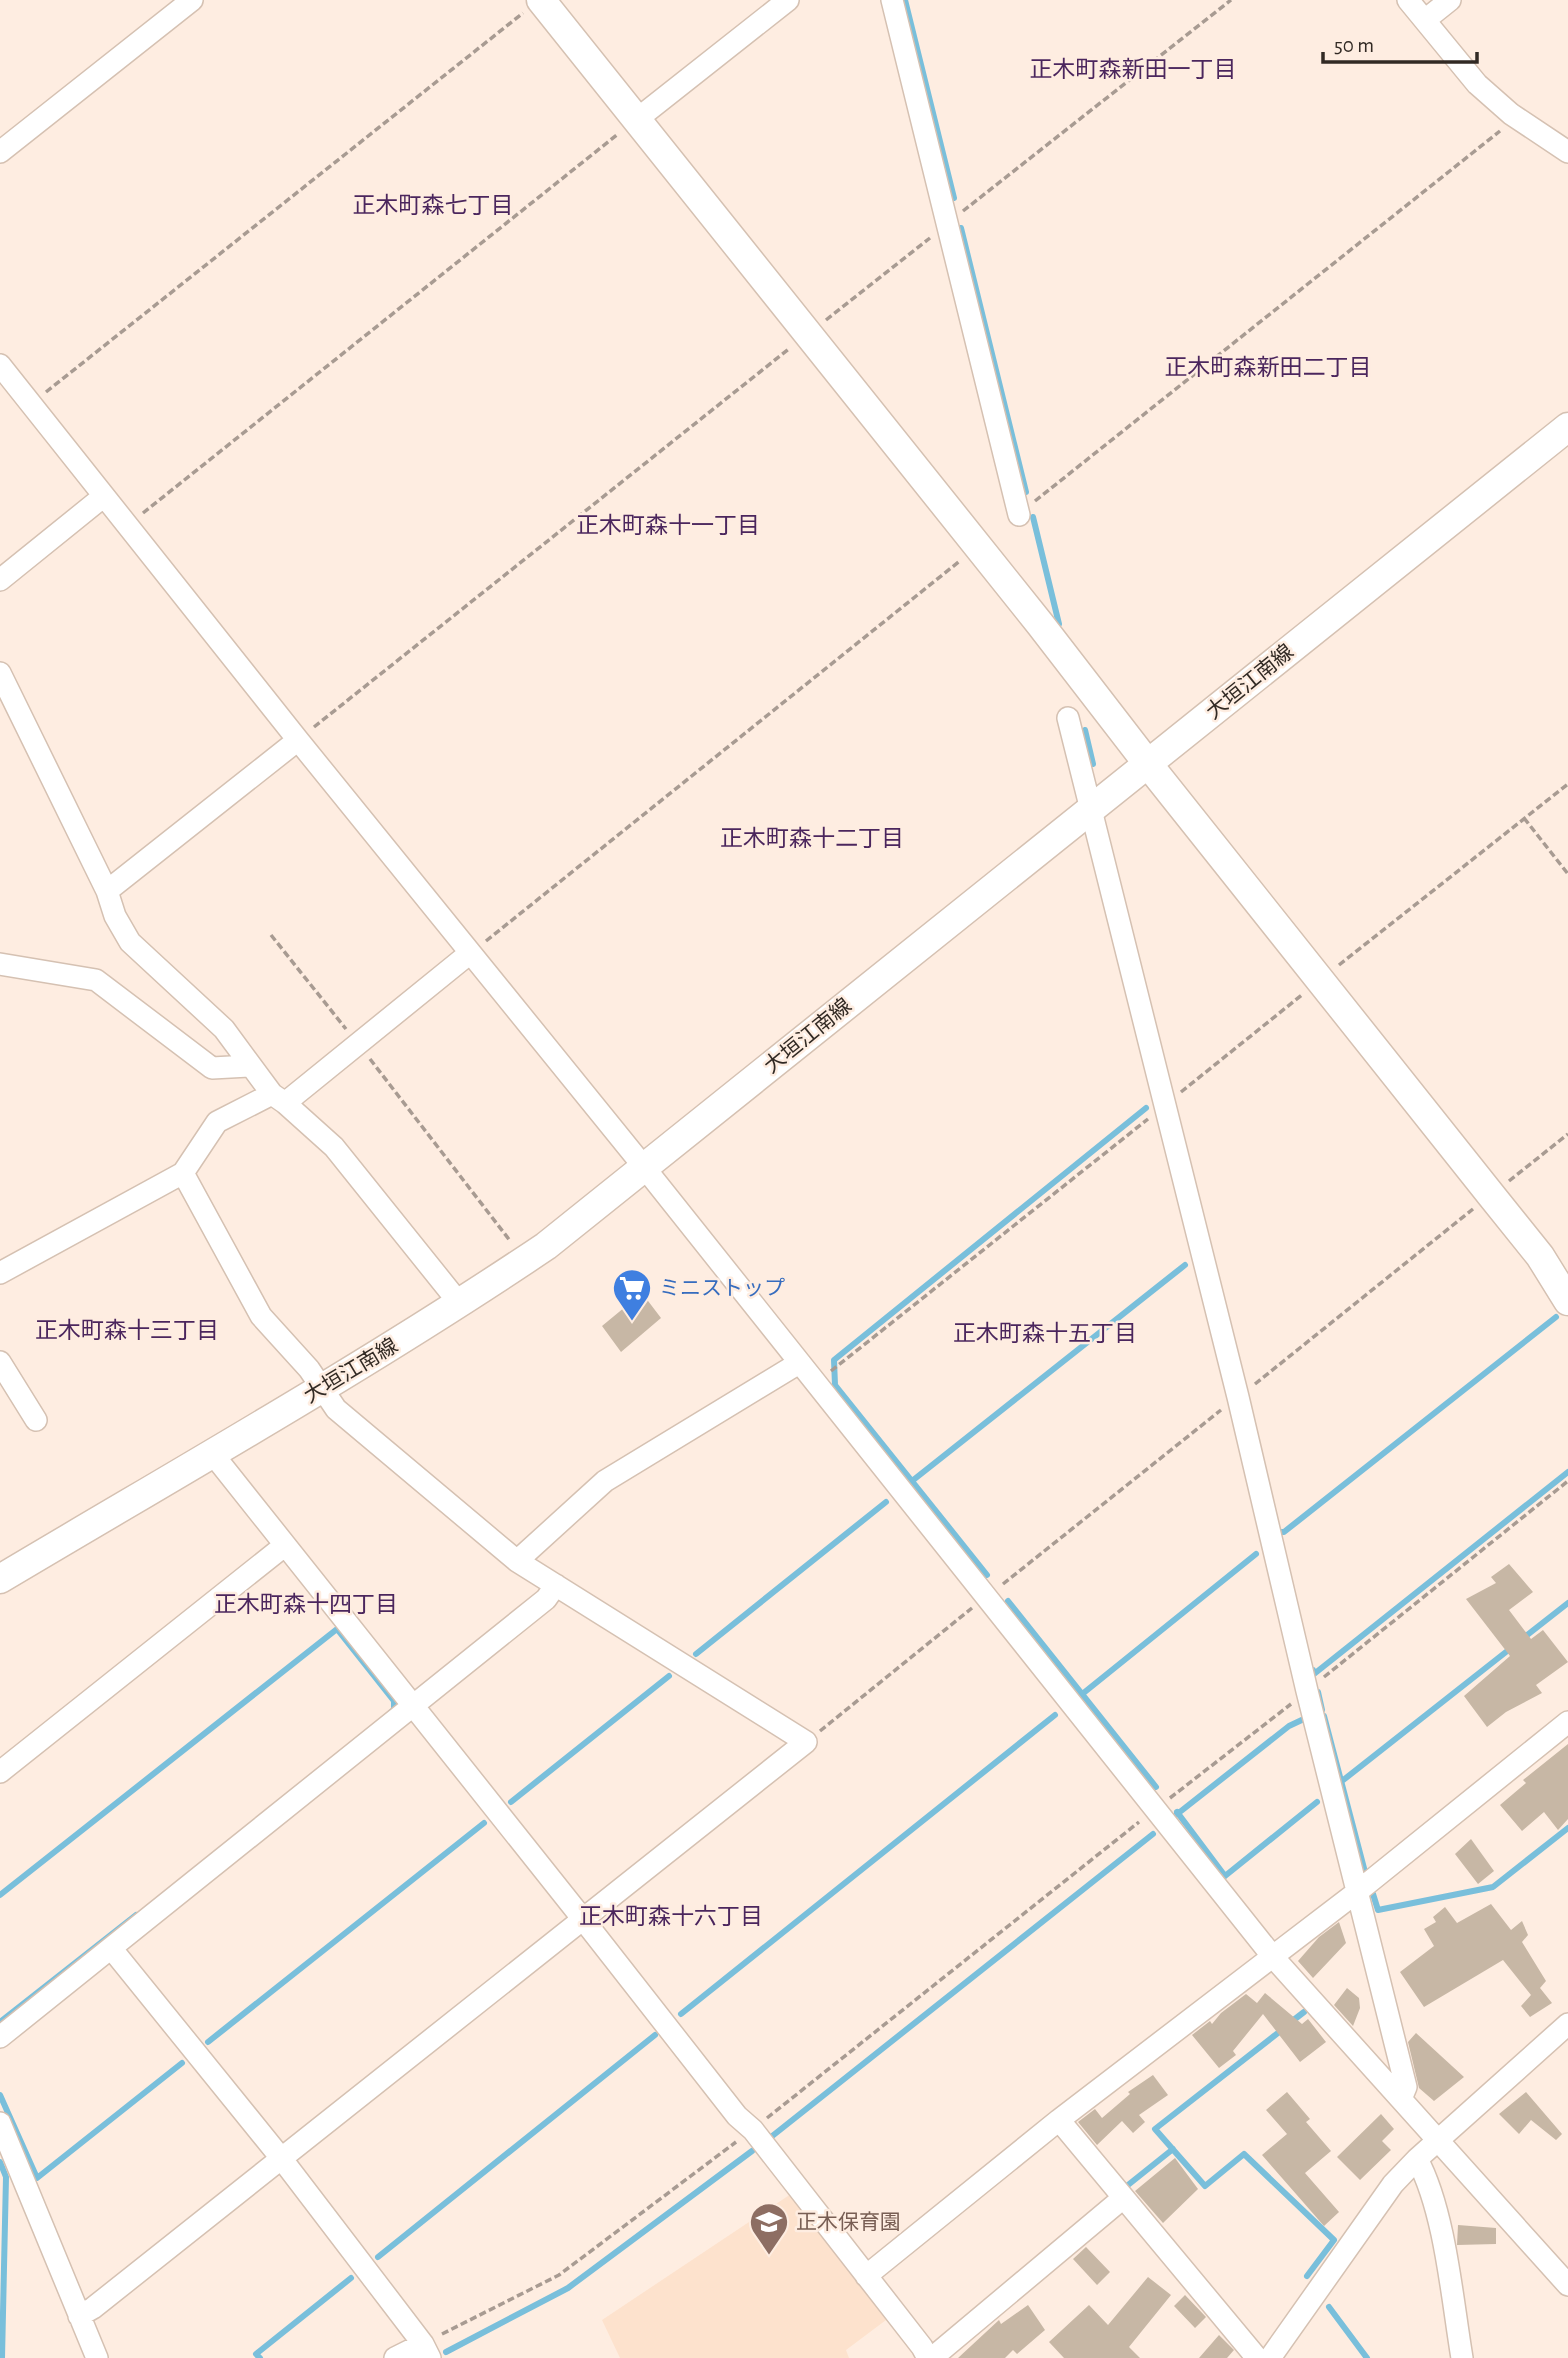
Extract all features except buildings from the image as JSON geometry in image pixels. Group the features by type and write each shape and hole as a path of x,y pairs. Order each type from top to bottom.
{"main road":[{"path":"535,4 636,120 1040,624 1148,764 1540,1256 1568,1301"},
{"name":"大垣江南線","path":"0,1578 323,1389 525,1260 1568,427"}],"street":[{"path":"0,152 192,0"},
{"path":"636,120 788,0"},
{"path":"892,0 1019,515"},
{"path":"1408,0 1477,84 1510,114 1568,152"},
{"path":"1425,20 1450,0"},
{"path":"0,365 298,740 644,1167 1273,1957 1568,2285"},
{"path":"0,580 104,496"},
{"path":"0,673 130,942 224,1029 249,1066 278,1098 334,1147 460,1304"},
{"path":"1068,718 1238,1397 1307,1691 1406,2087 1401,2099"},
{"path":"107,891 298,740"},
{"path":"0,1273 183,1173 218,1122 278,1098 357,1043 470,953"},
{"path":"0,964 96,980 212,1068 249,1066"},
{"path":"79,2316 93,2308 425,2046 582,1918 806,1742 517,1561 336,1409 309,1368 261,1316 183,1173"},
{"path":"0,1362 36,1420"},
{"path":"517,1561 605,1481 799,1363"},
{"path":"212,1453 737,2116 753,2130 930,2358 1123,2198"},
{"path":"0,1772 284,1546"},
{"path":"0,2037 546,1599 556,1585"},
{"path":"866,2276 1059,2120 1357,1892 1568,1722"},
{"path":"111,1948 281,2158 426,2351 395,2358"},
{"path":"1270,2358 1393,2185 1417,2159 1568,2025"},
{"path":"1059,2120 1256,2358"},
{"path":"0,2123 97,2358"},
{"path":"1417,2159 1428,2179 1444,2250 1462,2358"}],"path":[{"path":"298,740 1231,0"},
{"path":"31,404 535,4"},
{"path":"127,526 636,120"},
{"path":"815,1384 1568,784"},
{"path":"1524,818 1568,874"},
{"path":"271,935 525,1260"},
{"path":"1491,1195 1568,1134"},
{"path":"426,2351 559,2275 753,2130 1568,1481"},
{"path":"806,1742 985,1598"}],"shaded area":[{"name":"正木保育園","path":"794,2192 886,2320 846,2350 849,2358 620,2358 602,2320"}],"waterway":[{"path":"905,0 954,198"},
{"path":"961,228 1026,492"},
{"path":"1033,517 1059,624"},
{"path":"1085,730 1093,764"},
{"path":"987,1575 835,1385 834,1360 1146,1108"},
{"path":"912,1481 1185,1265"},
{"path":"1279,1532 1284,1532 1556,1317"},
{"path":"1313,1670 1314,1674 1568,1472"},
{"path":"696,1654 886,1502"},
{"path":"1081,1695 1256,1554"},
{"path":"1008,1601 1156,1787"},
{"path":"1522,1639 1568,1603"},
{"path":"0,1895 337,1629 394,1701 394,1710 391,1712"},
{"path":"1342,1781 1511,1648"},
{"path":"511,1802 669,1676"},
{"path":"1318,1692 1322,1710"},
{"path":"681,2014 1055,1715"},
{"path":"1324,1716 1365,1872"},
{"path":"1176,1815 1289,1726 1306,1718"},
{"path":"1177,1812 1225,1876 1317,1802"},
{"path":"208,2042 484,1823"},
{"path":"1373,1894 1378,1910 1493,1887 1568,1828"},
{"path":"771,2137 1153,1834"},
{"path":"0,2022 136,1915"},
{"path":"1291,2022 1304,2012"},
{"path":"1283,2029 1155,2129 1205,2186 1244,2154 1334,2240 1307,2276"},
{"path":"378,2257 655,2035"},
{"path":"0,2095 37,2178 182,2063"},
{"path":"1128,2185 1173,2149"},
{"path":"446,2352 568,2288 752,2151"},
{"path":"0,2162 6,2177 2,2358"},
{"path":"260,2358 256,2354 351,2278"},
{"path":"1329,2307 1367,2358"}],"place":[{"name":"ミニストップ","path":"632,1322"},
{"name":"正木保育園","path":"769,2256"}],"district":[{"name":"正木町森新田一丁目","path":"1133,70"},
{"name":"正木町森七丁目","path":"433,206"},
{"name":"正木町森新田二丁目","path":"1268,368"},
{"name":"正木町森十一丁目","path":"668,526"},
{"name":"正木町森十二丁目","path":"812,839"},
{"name":"正木町森十三丁目","path":"127,1331"},
{"name":"正木町森十五丁目","path":"1045,1334"},
{"name":"正木町森十四丁目","path":"306,1605"},
{"name":"正木町森十六丁目","path":"671,1917"}]}
